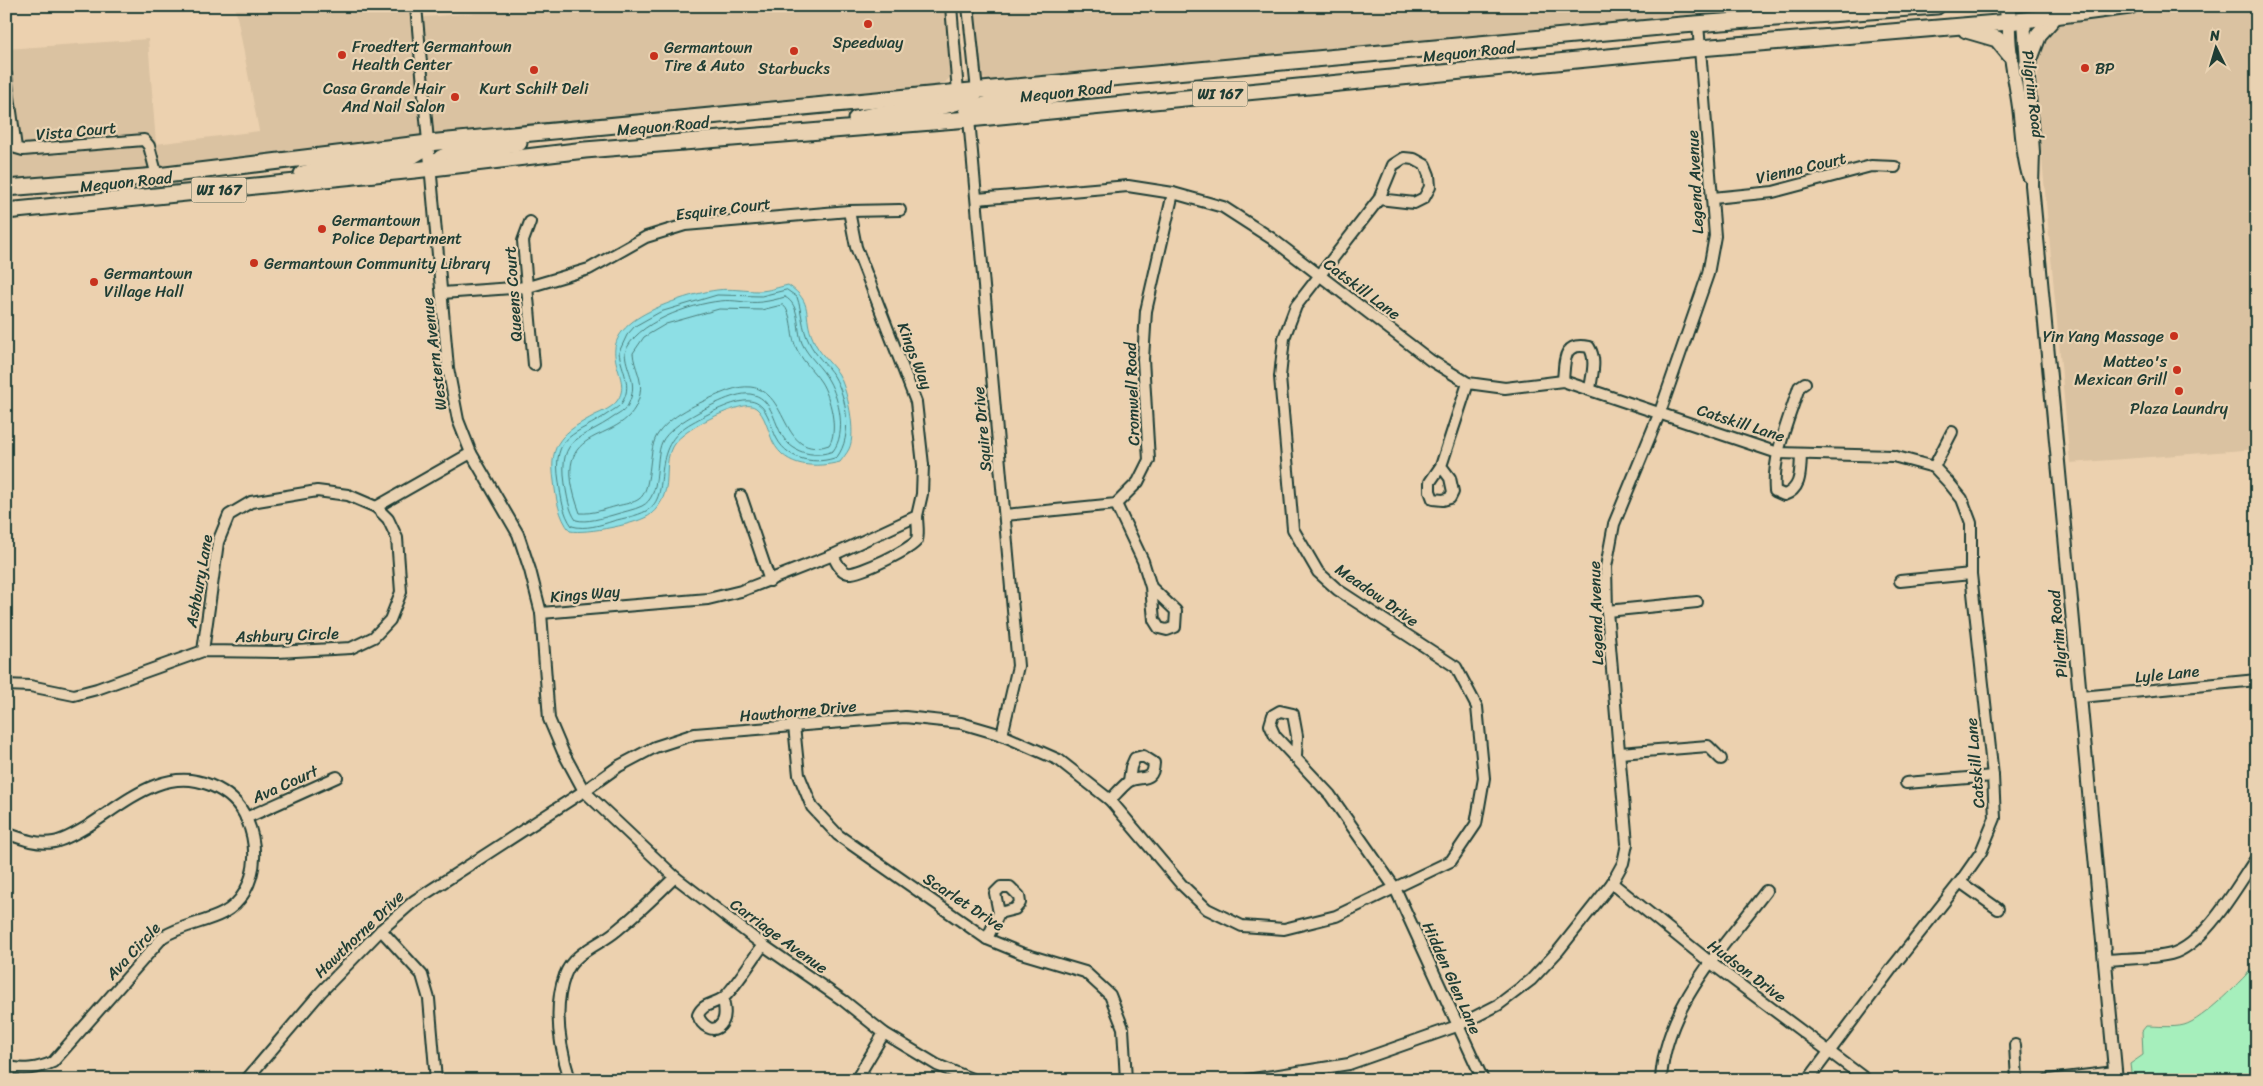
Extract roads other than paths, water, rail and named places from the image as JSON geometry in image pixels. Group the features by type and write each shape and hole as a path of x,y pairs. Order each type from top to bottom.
{"main road":[{"name":"Mequon Road","path":"977,91 1698,24 1937,6"},
{"name":"Pilgrim Road","path":"2007,6 2009,22"},
{"name":"Mequon Road","path":"6,211 280,184 592,150 826,129 969,119 1700,48 2009,22 2024,13 2055,16 2130,6"},
{"path":"2028,66 2039,34 2055,16"},
{"path":"1953,26 1993,37 2010,55"},
{"path":"969,119 982,106 992,103 1042,98 1124,78"},
{"path":"826,129 860,118 894,111 946,106 960,97 968,100 977,91"},
{"name":"Mequon Road","path":"6,188 157,176 428,143 960,97"},
{"path":"590,128 592,150"},
{"path":"431,168 441,158 450,154 520,143 551,132"},
{"path":"280,184 304,173 338,165 412,156 422,150 428,143"},
{"path":"6,198 47,185"}],"street":[{"name":"Western Avenue","path":"416,6 448,368 458,420 471,453 518,534 541,613 549,719 563,752 584,791"},
{"name":"Squire Drive","path":"951,6 960,97 969,119 1018,666 1002,735"},
{"name":"Squire Drive","path":"968,6 977,91 969,119"},
{"name":"Pilgrim Road","path":"2024,13 2033,152 2032,185 2116,1076"},
{"name":"Pilgrim Road","path":"2009,22 2010,55 2019,106 2023,157 2032,185"},
{"name":"Legend Avenue","path":"1458,1026 1498,1005 1531,980 1559,950 1612,883 1623,863 1627,844 1607,611 1606,566 1614,524 1660,412 1708,274 1715,236 1698,24"},
{"name":"Vista Court","path":"6,75 16,148 23,150 144,140 148,146 157,176"},
{"path":"1404,158 1414,159 1425,165 1430,187 1424,198 1414,203 1379,199 1393,165 1404,158"},
{"name":"Vienna Court","path":"1713,198 1774,192 1872,166 1895,167"},
{"name":"Catskill Lane","path":"977,199 1128,186 1173,193 1223,207 1271,238 1430,360 1468,383 1505,388 1563,380 1778,453 1893,456 1934,467 1962,499 1971,523 1971,574 1993,776 1995,818 1981,852 1960,882 1895,964 1808,1080"},
{"name":"Cromwell Road","path":"1116,504 1138,482 1149,460 1143,359 1146,311 1173,193"},
{"name":"Meadow Drive","path":"1379,199 1296,306 1284,338 1280,377 1293,529 1318,572 1338,590 1456,667 1477,707 1484,778 1476,824 1450,861 1395,888"},
{"name":"Esquire Court","path":"442,293 528,287 588,269 646,237 685,226 849,211 900,210"},
{"name":"Kings Way","path":"833,555 843,570 848,573 858,572 910,548 918,535 917,516 922,494 923,465 916,402 856,247 849,211"},
{"name":"Queens Court","path":"530,222 523,240 534,365"},
{"path":"1563,380 1565,355 1571,347 1589,346 1593,355 1590,389"},
{"path":"1441,466 1468,383"},
{"path":"1801,455 1798,485 1792,492 1784,494 1775,490 1774,479 1778,453 1799,387 1805,383"},
{"path":"1934,467 1952,432"},
{"path":"376,507 471,453"},
{"name":"Ashbury Lane","path":"6,685 30,686 74,695 97,689 203,651 218,542 229,515 251,502 317,491 348,495 376,507"},
{"path":"740,496 770,581"},
{"path":"1005,515 1116,504 1143,561 1151,587"},
{"name":"Ashbury Circle","path":"203,651 277,652 351,648 374,637 390,620 401,592 397,538 388,519 376,507"},
{"name":"Kings Way","path":"541,613 708,599 741,591 833,555 917,516"},
{"path":"1900,581 1971,574"},
{"path":"1607,611 1697,602"},
{"name":"Lyle Lane","path":"2081,698 2257,680"},
{"name":"Hawthorne Drive","path":"246,1080 321,992 380,930 414,901 584,791 619,766 655,747 687,737 905,717 961,723 1002,735 1060,760 1110,800 1181,884 1207,909 1242,926 1284,929 1336,916 1395,888"},
{"name":"Scarlet Drive","path":"794,726 799,775 812,806 838,835 987,939 1022,953 1085,972 1110,996 1123,1028 1126,1080"},
{"path":"1620,753 1708,746 1721,760"},
{"name":"Hidden Glen Lane","path":"1296,756 1330,794 1395,888 1483,1080"},
{"path":"1906,783 1993,776"},
{"name":"Ava Court","path":"246,818 336,777"},
{"name":"Ava Circle","path":"6,833 39,843 56,842 79,831 150,787 179,778 199,781 222,790 242,808 252,830 255,852 252,874 244,893 230,910 214,919 176,928 163,937 53,1062 41,1067 8,1068"},
{"path":"1110,800 1129,781"},
{"name":"Carriage Avenue","path":"584,791 675,877 763,945 836,996 884,1033 937,1065 974,1080"},
{"path":"2106,960 2171,954 2187,948 2201,936 2257,858"},
{"path":"570,1080 561,1051 559,1011 565,974 583,952 614,933 643,909 675,877"},
{"path":"1960,882 1998,910"},
{"name":"Hudson Drive","path":"1612,883 1712,963 1867,1080"},
{"path":"1661,1080 1665,1047 1682,1004 1766,891"},
{"path":"987,939 1000,913"},
{"path":"380,930 422,975 429,999 436,1080"},
{"path":"723,998 763,945"},
{"path":"1247,1080 1349,1064 1458,1026"},
{"path":"856,1080 884,1033"},
{"path":"2015,1045 2017,1080"},
{"path":"2048,1080 2116,1076"}],"water":[{"path":"788,285 802,298 815,344 838,373 845,389 852,432 849,449 840,462 812,465 802,464 786,457 773,442 759,411 750,406 742,406 709,419 691,429 677,441 670,453 667,483 663,498 659,506 651,514 636,521 612,527 577,532 570,531 563,520 557,501 553,468 556,447 567,433 617,401 621,392 621,383 615,354 616,344 621,333 640,316 685,297 717,290 762,291"}],"place":[{"name":"Speedway","path":"868,24"},
{"name":"Starbucks","path":"794,51"},
{"name":"Froedtert Germantown Health Center","path":"342,55"},
{"name":"Germantown Tire & Auto","path":"654,56"},
{"name":"BP","path":"2085,68"},
{"name":"Kurt Schilt Deli","path":"534,70"},
{"name":"Casa Grande Hair And Nail Salon","path":"455,97"},
{"name":"Germantown Police Department","path":"322,229"},
{"name":"Germantown Community Library","path":"254,263"},
{"name":"Germantown Village Hall","path":"94,282"},
{"name":"Yin Yang Massage","path":"2174,336"},
{"name":"Matteo's Mexican Grill","path":"2177,370"},
{"name":"Plaza Laundry","path":"2179,391"}]}
